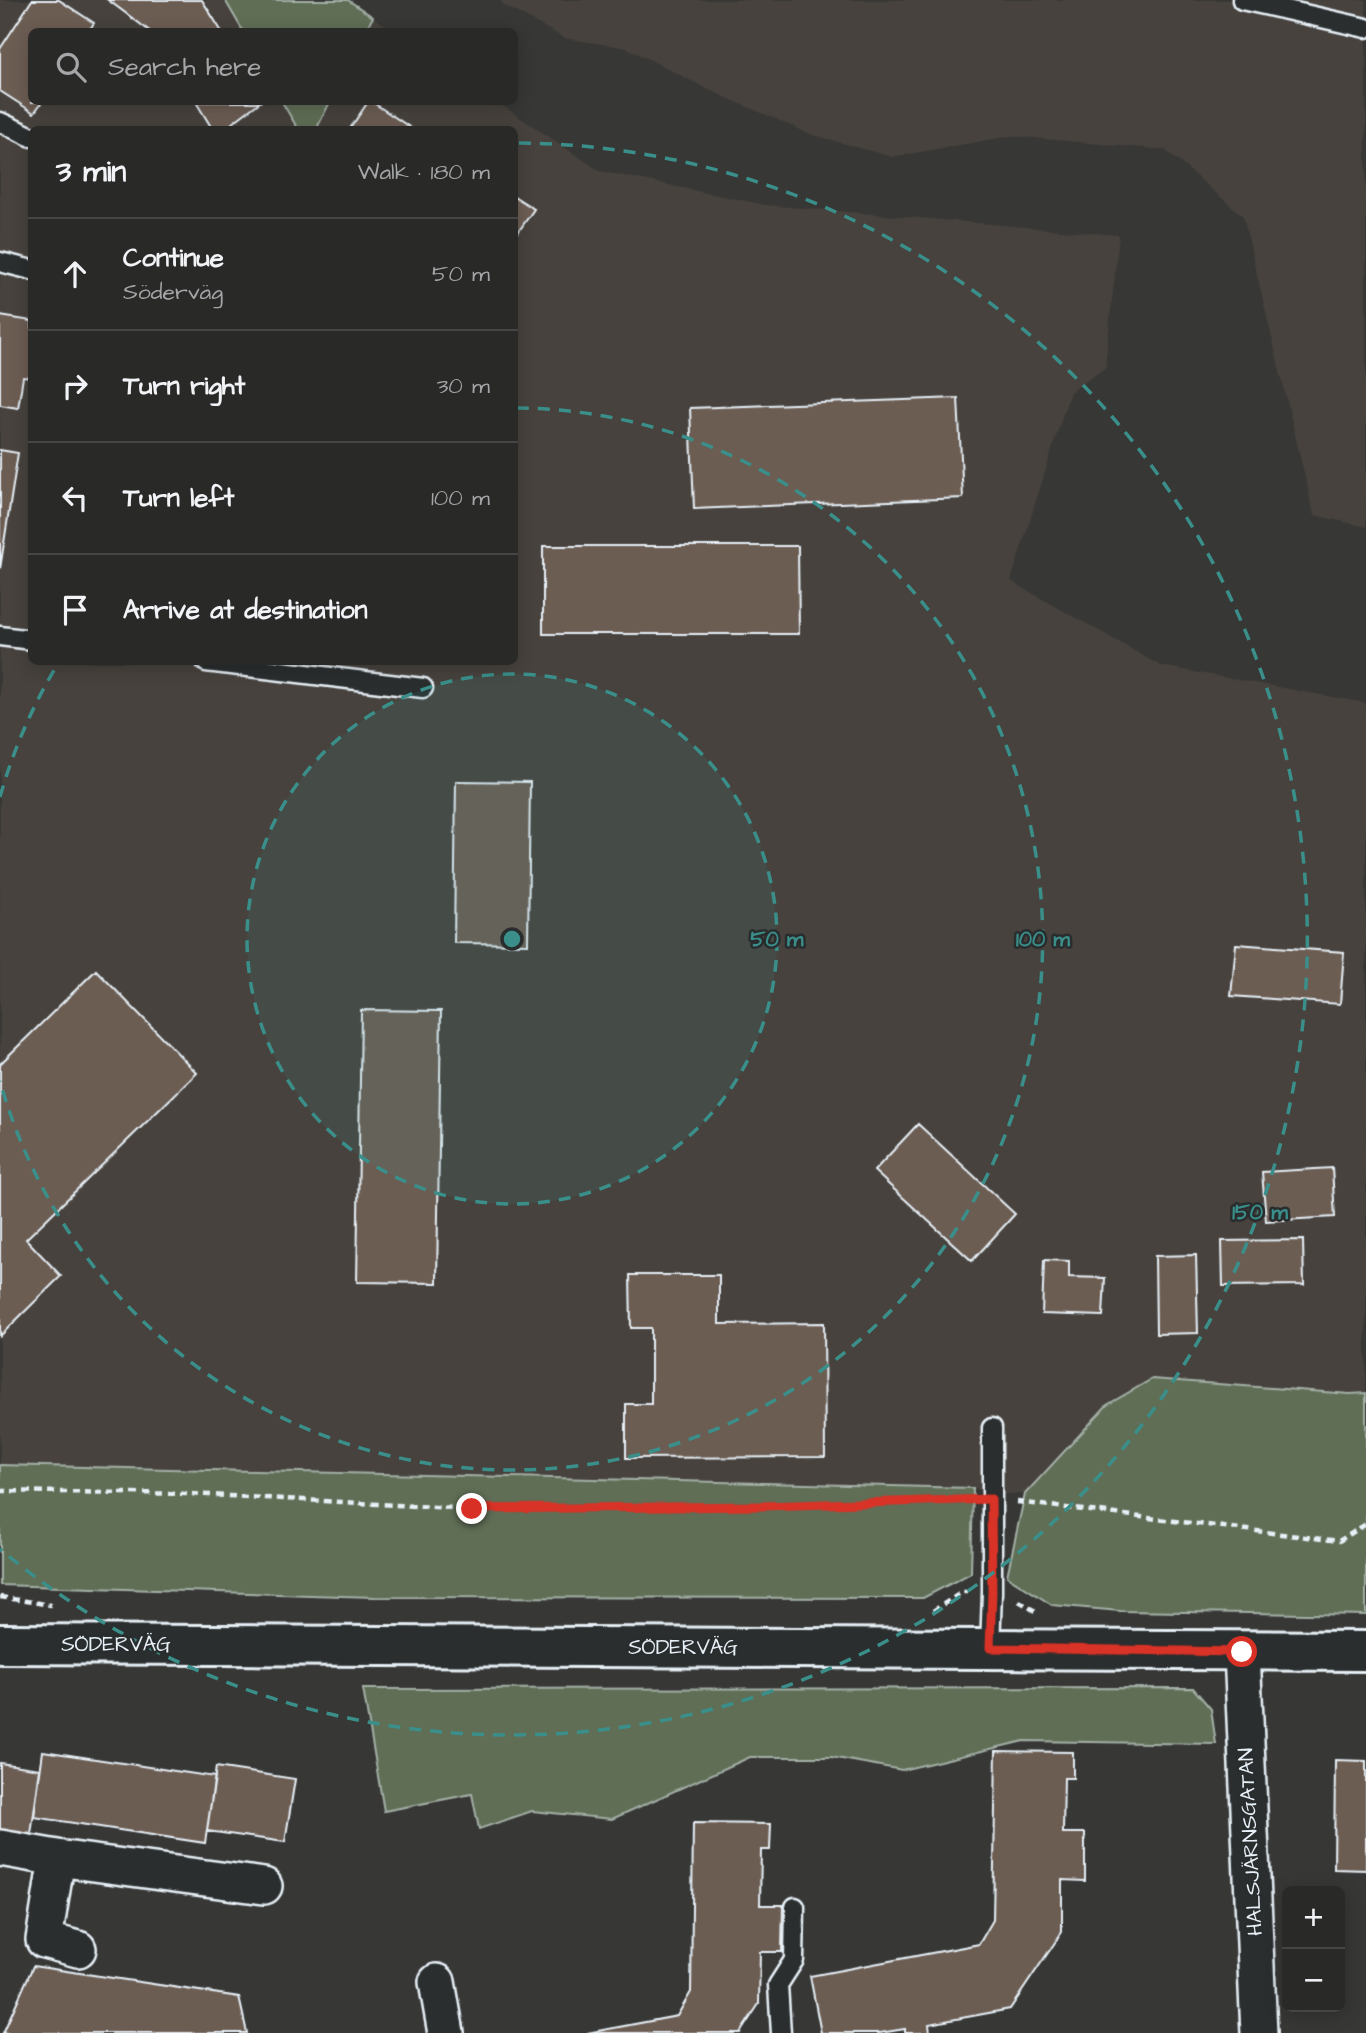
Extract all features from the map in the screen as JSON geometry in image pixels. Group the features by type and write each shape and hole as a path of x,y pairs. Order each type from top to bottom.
{"main road":[{"name":"SÖDERVÄG","path":"0,1644 1366,1651"}],"street":[{"name":"HALSJÄRNSGATAN","path":"1242,1652 1259,2033"},
{"path":"0,1848 264,1886"},
{"path":"57,1858 44,1940 78,1949"},
{"path":"437,1982 446,2033"}],"lane":[{"path":"1242,0 1366,28"},
{"path":"0,122 28,135"},
{"path":"0,262 28,270"},
{"path":"0,636 28,640"},
{"path":"231,665 423,688"},
{"path":"990,1648 992,1428"},
{"path":"781,2033 778,1985 794,1960 795,1907"}],"path":[{"path":"0,1490 191,1494 472,1509 762,1506 991,1499 1339,1541 1366,1524"}],"shaded area":[{"path":"0,0 225,0 241,28 28,28 28,105 284,105 296,126 28,126 28,665 518,665 518,126 318,126 328,105 501,105 600,171 766,205 1119,235 1105,368 1070,392 1011,581 1161,666 1366,703 1366,1393 1107,1405 1025,1494 992,1494 973,1488 0,1465"},
{"path":"500,0 1366,0 1366,527 1314,515 1243,216 1165,150 1011,136 892,157 810,134 709,90 627,48 564,38 504,6"},
{"path":"373,17 390,28 367,28"}],"green space":[{"path":"225,0 348,0 373,17 367,28 241,28"},
{"path":"284,105 328,105 318,126 296,126"},
{"path":"1152,1379 1366,1393 1366,1615 1120,1611 1052,1605 1007,1576 1025,1494 1107,1405"},
{"path":"0,1465 973,1488 971,1573 923,1598 374,1597 0,1585"},
{"path":"1193,1688 1211,1709 1216,1744 1024,1741 902,1770 831,1757 750,1757 612,1819 532,1811 479,1829 472,1794 384,1811 363,1689"}],"building":[{"path":"32,0 59,0 94,23 91,28 28,28 28,105 40,105 34,113 0,91 0,49"},
{"path":"108,0 202,0 220,28 146,28"},
{"path":"198,105 256,105 228,126 211,126"},
{"path":"366,105 376,105 408,126 352,126"},
{"path":"518,199 534,209 518,232"},
{"path":"0,316 28,320 28,378 23,377 18,408 0,405"},
{"path":"958,398 963,498 694,509 690,408"},
{"path":"0,450 18,453 0,569"},
{"path":"543,546 798,546 799,634 543,634"},
{"path":"456,781 530,782 528,944 454,943"},
{"path":"1236,944 1344,952 1340,1004 1231,996"},
{"path":"96,970 197,1073 26,1239 61,1276 0,1336 0,1064"},
{"path":"361,1010 441,1011 437,1283 357,1282"},
{"path":"918,1124 1015,1214 972,1261 874,1171"},
{"path":"1332,1168 1335,1217 1266,1221 1262,1172"},
{"path":"1303,1240 1304,1285 1223,1286 1222,1241"},
{"path":"1196,1255 1198,1333 1156,1334 1155,1256"},
{"path":"1044,1260 1069,1261 1069,1277 1105,1278 1103,1316 1042,1314"},
{"path":"630,1275 719,1275 719,1324 824,1323 825,1457 626,1458 626,1404 651,1404 651,1328 631,1328"},
{"path":"43,1751 215,1777 205,1843 34,1817"},
{"path":"996,1751 1073,1752 1073,1778 1064,1778 1063,1833 1085,1833 1085,1881 1062,1880 1062,1932 1010,2009 929,2024 930,2033 905,2033 905,2029 880,2033 821,2033 810,1976 979,1944 993,1920"},
{"path":"1335,1760 1366,1761 1366,1870 1334,1869"},
{"path":"0,1763 40,1769 31,1835 0,1830"},
{"path":"216,1767 295,1779 285,1842 207,1831"},
{"path":"693,1823 771,1824 770,1850 761,1850 760,1905 783,1905 782,1952 760,1952 759,2004 740,2033 587,2033 677,2016 691,1992"},
{"path":"33,1966 239,1997 247,2033 3,2033"}],"route":[{"path":"472,1509 762,1506 991,1499 990,1648 1242,1652"}]}
